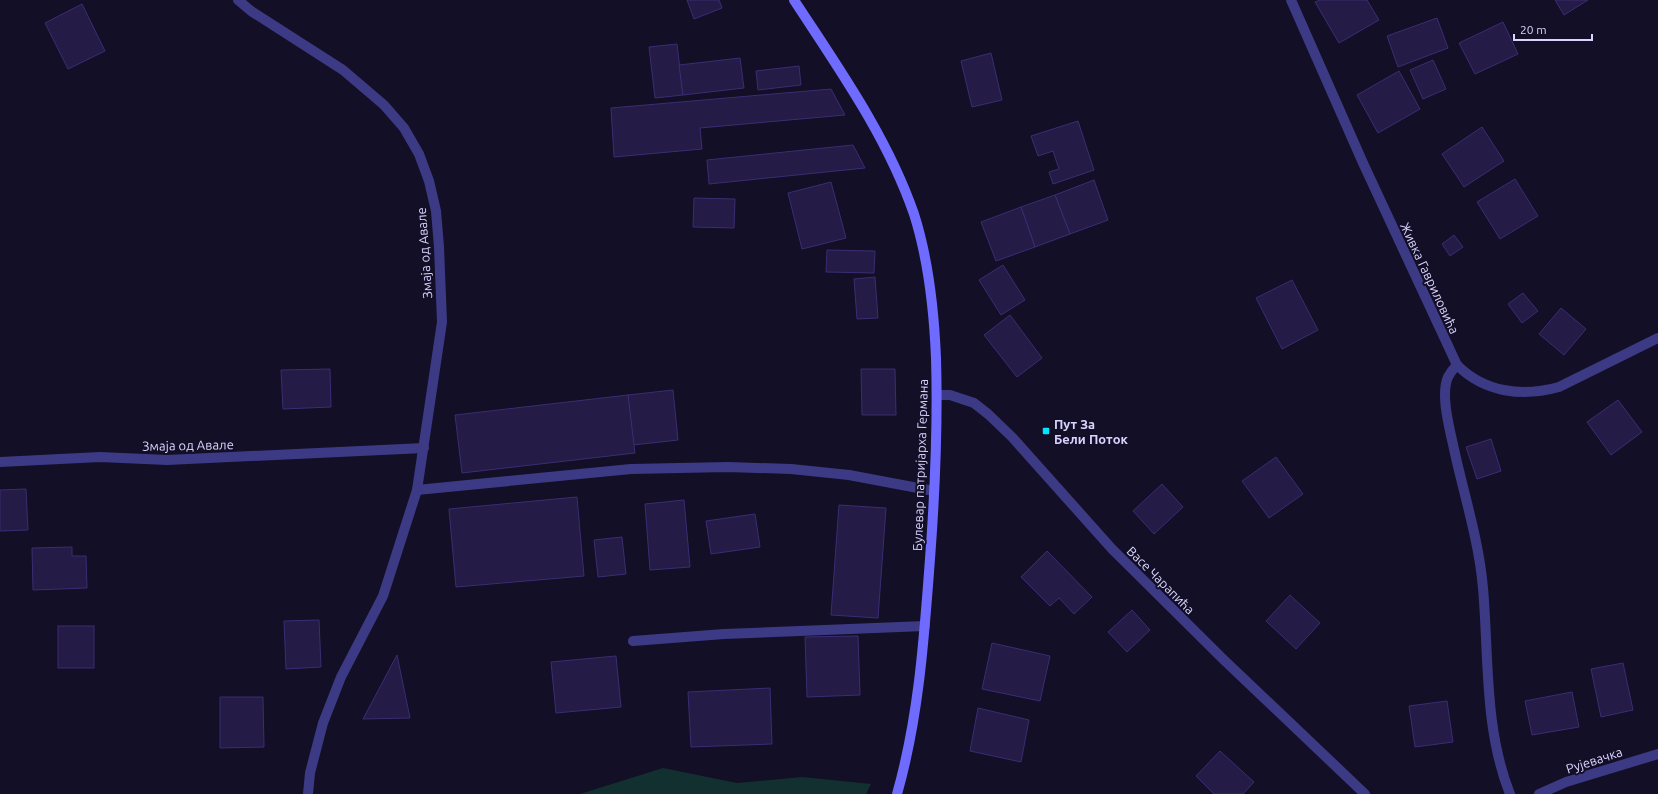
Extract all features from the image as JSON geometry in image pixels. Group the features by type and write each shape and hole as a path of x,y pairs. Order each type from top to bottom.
{"main road":[{"name":"Булевар патријарха Германа","path":"794,0 860,100 890,155 914,214 922,245 931,292 937,395 934,491 925,626 916,707 910,744 898,794"}],"street":[{"name":"Змаја од Авале","path":"238,0 251,11 343,70 384,104 404,128 419,154 429,181 436,211 442,322 417,490 383,596 341,677 325,717 310,773 308,794"},
{"name":"Живка Гавриловића","path":"1293,1 1362,163 1457,365 1466,375 1482,384 1501,390 1542,392 1559,387 1658,338"},
{"path":"1457,365 1447,378 1446,401 1454,450 1474,529 1481,566 1487,671 1497,755 1510,794"},
{"name":"Васе Чарапића","path":"937,395 950,395 974,403 988,414 1012,437 1112,550 1224,660 1365,794"},
{"name":"Змаја од Авале","path":"0,462 100,457 167,460 424,448"},
{"path":"417,490 631,469 728,467 791,469 849,475 934,491"},
{"path":"633,641 724,634 925,626"},
{"name":"Рујевачка","path":"1539,794 1566,782 1658,754"}],"green space":[{"path":"663,768 737,783 802,777 871,784 866,794 580,794"}],"building":[{"path":"687,0 719,0 722,8 694,19"},
{"path":"1320,0 1367,0 1379,20 1339,43 1315,2"},
{"path":"1555,0 1588,0 1564,15"},
{"path":"82,4 105,51 68,69 45,23"},
{"path":"1437,18 1448,48 1398,67 1387,36"},
{"path":"1503,22 1518,54 1475,74 1459,43"},
{"path":"677,44 683,95 655,98 649,47"},
{"path":"991,53 1002,100 972,107 961,61"},
{"path":"740,58 744,88 683,95 679,65"},
{"path":"1433,60 1446,89 1423,99 1410,70"},
{"path":"799,66 801,85 758,90 756,71"},
{"path":"1399,71 1420,109 1378,133 1357,95"},
{"path":"831,89 845,115 700,128 702,149 614,157 611,108"},
{"path":"1078,121 1094,170 1053,184 1049,172 1059,169 1053,151 1038,156 1031,136"},
{"path":"1482,127 1504,161 1464,187 1442,154"},
{"path":"853,145 865,168 709,184 707,160"},
{"path":"1515,179 1538,216 1500,239 1477,202"},
{"path":"1094,180 1108,220 1070,234 1055,195"},
{"path":"831,182 846,238 802,249 788,193"},
{"path":"1055,195 1070,234 1035,247 1021,207"},
{"path":"694,198 735,199 734,228 693,227"},
{"path":"1021,207 1035,247 996,261 981,222"},
{"path":"1454,235 1463,247 1450,256 1442,244"},
{"path":"827,250 875,251 874,273 826,272"},
{"path":"1003,265 1025,300 1001,315 979,280"},
{"path":"875,277 878,318 857,319 854,279"},
{"path":"1292,280 1318,330 1282,349 1256,298"},
{"path":"1523,293 1538,311 1522,323 1508,304"},
{"path":"1561,308 1586,329 1564,355 1539,334"},
{"path":"1010,315 1042,358 1017,377 984,335"},
{"path":"330,369 331,407 283,409 281,370"},
{"path":"861,369 895,369 896,415 862,415"},
{"path":"673,390 678,440 633,445 628,395"},
{"path":"628,395 635,453 462,473 455,415"},
{"path":"1618,400 1642,432 1611,455 1587,422"},
{"path":"1491,439 1501,471 1477,479 1466,447"},
{"path":"1276,457 1303,494 1269,518 1242,481"},
{"path":"1162,484 1183,507 1154,534 1133,511"},
{"path":"26,489 28,530 0,531 0,490"},
{"path":"577,497 584,576 456,587 449,509"},
{"path":"684,500 690,567 650,570 645,504"},
{"path":"839,505 886,508 878,618 831,615"},
{"path":"755,514 760,547 711,554 706,521"},
{"path":"622,537 626,574 598,577 594,540"},
{"path":"72,547 72,556 86,556 87,588 33,590 32,548"},
{"path":"1047,551 1092,597 1074,614 1059,598 1050,606 1021,577"},
{"path":"1290,595 1320,623 1296,649 1266,621"},
{"path":"1132,610 1150,630 1127,652 1108,632"},
{"path":"319,620 321,667 286,669 284,621"},
{"path":"58,626 94,626 94,668 58,668"},
{"path":"858,636 860,695 807,697 805,637"},
{"path":"992,643 1050,656 1040,701 982,689"},
{"path":"397,655 410,718 363,719"},
{"path":"616,656 621,707 556,713 551,662"},
{"path":"1623,663 1633,710 1601,717 1591,669"},
{"path":"770,688 772,744 691,747 688,692"},
{"path":"1572,692 1579,727 1532,735 1525,701"},
{"path":"220,697 263,697 264,747 220,748"},
{"path":"1447,701 1453,742 1415,747 1409,706"},
{"path":"978,708 1029,720 1021,762 970,751"},
{"path":"1220,751 1254,782 1243,794 1214,794 1196,776"}],"place":[{"name":"Пут За Бели Поток","path":"1046,431"}]}
